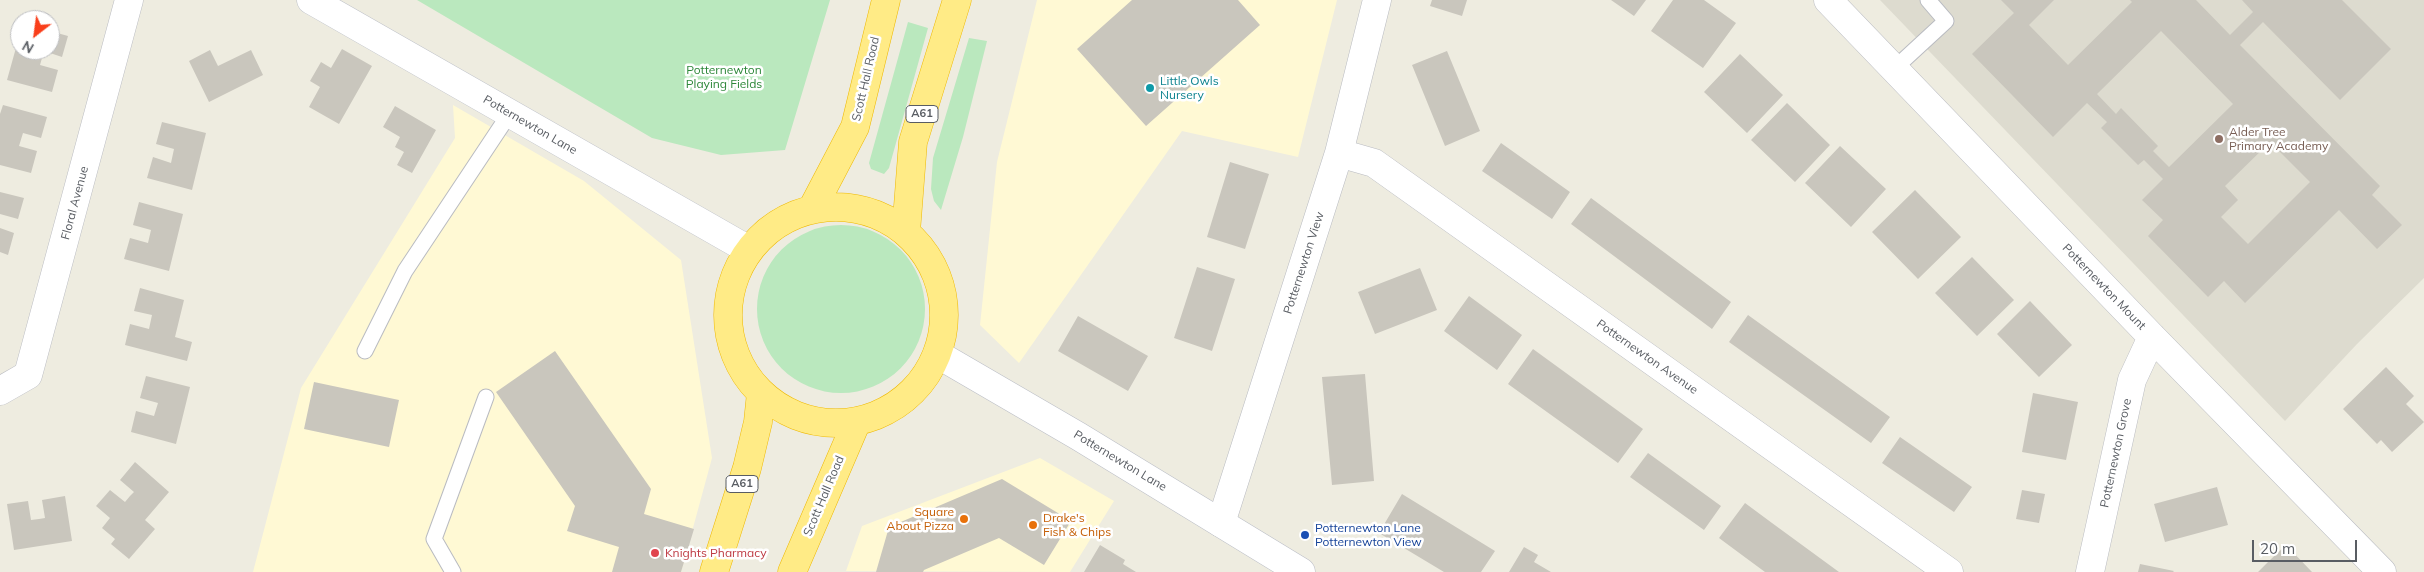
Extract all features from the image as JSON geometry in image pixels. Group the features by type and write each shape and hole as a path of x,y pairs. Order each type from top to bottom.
{"highway":[{"name":"Scott Hall Road","path":"812,209 855,127 886,0"},
{"name":"A61","path":"906,232 913,142 957,0"},
{"path":"839,206 865,210 888,220 906,232 915,239 926,253 937,277 943,298 943,327 937,354 924,377 902,400 879,414 857,421 841,423 803,418 777,406 761,394 735,355 728,327 728,300 736,271 749,250 774,225 794,214 812,209 839,206"},
{"name":"A61","path":"714,572 747,468 758,422 761,394"},
{"name":"Scott Hall Road","path":"792,572 857,421"}],"street":[{"name":"Floral Avenue","path":"0,391 28,375 130,0"},
{"name":"Potternewton Lane","path":"311,0 749,250"},
{"name":"Potternewton View","path":"1221,523 1339,153 1377,0"},
{"name":"Potternewton Mount","path":"1828,0 1896,68 2152,337 2382,572"},
{"name":"Potternewton Avenue","path":"1339,153 1374,163 1949,572"},
{"name":"Potternewton Grove","path":"2090,572 2132,380 2152,337"},
{"name":"Potternewton Lane","path":"937,354 1078,436 1301,572"}],"lane":[{"path":"1896,68 1946,21 1928,0"},
{"path":"365,350 406,271 510,113"},
{"path":"453,572 434,539 486,397"}],"shaded area":[{"path":"1037,0 1337,0 1298,157 1182,131 1019,363 980,325 997,162"},
{"name":"Alder Tree Primary Academy","path":"1880,0 2424,0 2424,278 2357,344 2285,421"},
{"path":"453,105 584,181 681,260 712,458 681,572 253,572 301,388 455,138"},
{"path":"1040,458 1114,501 1070,572 846,571 862,526"}],"green space":[{"name":"Potternewton Playing Fields","path":"417,0 830,0 785,150 721,155 652,138"},
{"path":"908,22 928,28 889,168 884,174 871,169 869,163"},
{"path":"969,38 987,41 963,137 941,210 934,201 931,189 933,158"},
{"path":"849,225 873,231 901,249 911,262 922,284 925,309 922,334 911,356 901,369 888,379 866,390 833,393 816,390 801,383 787,374 776,363 760,334 757,301 760,284 767,269 776,255 787,244 816,228"}],"building":[{"name":"Little Owls Nursery","path":"1132,0 1238,0 1260,25 1146,126 1077,49"},
{"path":"1432,0 1467,0 1462,16 1430,6"},
{"path":"1611,0 1646,0 1634,16"},
{"path":"1673,0 1704,0 1736,23 1703,68 1651,31"},
{"path":"2001,0 2054,0 2029,25 2068,65 2132,2 2130,0 2196,0 2230,35 2253,12 2242,0 2342,0 2391,49 2340,100 2263,22 2240,45 2380,186 2372,195 2402,225 2377,249 2339,210 2245,303 2224,281 2208,297 2148,236 2163,220 2142,200 2163,179 2144,160 2138,165 2101,128 2107,122 2087,103 2053,137 1972,54 2014,13","holes":["2161,31 2233,104 2169,167 2153,151 2158,146 2121,108 2116,114 2097,94","2270,142 2310,182 2248,244 2221,217 2238,200 2225,186"]},
{"path":"60,34 68,36 62,57 60,56"},
{"path":"342,49 372,66 339,124 309,107 320,87 310,81 321,62 331,68"},
{"path":"210,50 218,66 251,50 263,75 209,102 189,61"},
{"path":"1447,51 1480,131 1445,146 1412,65"},
{"path":"1740,54 1783,95 1747,133 1704,92"},
{"path":"13,60 41,60 40,65 58,70 52,92 7,80"},
{"path":"1787,103 1830,145 1795,182 1751,140"},
{"path":"3,105 47,117 41,138 23,133 19,146 37,151 31,173 0,165 0,114"},
{"path":"395,106 436,130 412,173 397,165 404,152 395,147 400,137 383,127"},
{"path":"162,122 206,133 192,190 147,178 153,157 171,163 174,149 156,144"},
{"path":"1501,143 1570,192 1552,219 1482,171"},
{"path":"1840,146 1886,189 1851,227 1805,183"},
{"path":"1230,162 1269,174 1245,249 1207,237"},
{"path":"1915,190 1961,237 1918,279 1872,232"},
{"path":"0,192 24,198 18,219 0,214"},
{"path":"1591,198 1731,302 1712,329 1571,224"},
{"path":"139,202 183,214 169,271 124,259 130,238 148,243 151,230 133,225"},
{"path":"0,228 14,233 8,255 0,252"},
{"path":"1972,257 2014,300 1977,336 1935,293"},
{"path":"1197,267 1235,279 1212,351 1174,338"},
{"path":"1420,268 1437,310 1375,334 1358,292"},
{"path":"140,288 184,300 175,337 192,342 187,361 125,345 130,324 149,329 152,315 134,311"},
{"path":"1469,296 1522,335 1497,370 1444,331"},
{"path":"2030,301 2072,345 2039,377 1997,334"},
{"path":"1748,315 1890,417 1871,443 1729,342"},
{"path":"1078,316 1148,356 1128,391 1058,351"},
{"path":"1533,349 1643,429 1618,463 1508,384"},
{"path":"555,351 651,489 644,514 694,529 681,572 612,572 619,547 567,531 575,506 496,392"},
{"path":"2386,367 2414,396 2406,404 2424,422 2392,452 2381,440 2377,444 2343,409"},
{"path":"1365,374 1374,481 1332,485 1322,377"},
{"path":"146,376 190,387 176,444 131,432 136,411 154,416 158,403 140,398"},
{"path":"314,382 399,400 389,447 304,429"},
{"path":"2033,393 2078,402 2066,460 2022,452"},
{"path":"1900,437 1972,487 1954,512 1882,463"},
{"path":"1648,453 1721,506 1704,530 1630,477"},
{"path":"135,462 169,492 145,520 155,529 129,559 111,544 115,539 102,528 110,518 96,506 110,490 125,502 134,492 120,480"},
{"path":"1002,479 1071,521 1044,565 999,538 923,572 876,572 889,527"},
{"path":"2217,487 2228,525 2165,542 2154,504"},
{"path":"2022,490 2045,494 2039,523 2016,519"},
{"path":"1402,494 1495,551 1481,572 1444,572 1379,533"},
{"path":"65,496 72,541 14,550 7,504 28,501 31,520 39,519 45,518 42,500"},
{"path":"1745,503 1839,572 1765,572 1719,538"},
{"path":"1100,545 1125,560 1123,564 1136,572 1084,572"},
{"path":"2286,545 2312,572 2258,572 2270,560"},
{"path":"1524,547 1538,555 1534,562 1551,572 1509,572"},
{"path":"2140,564 2174,571 2138,572"}],"place":[{"name":"Little Owls Nursery","path":"1150,88"},
{"name":"Alder Tree Primary Academy","path":"2219,139"},
{"name":"Square About Pizza","path":"964,519"},
{"name":"Drake's Fish & Chips","path":"1033,525"},
{"name":"Potternewton Lane Potternewton View","path":"1305,535"},
{"name":"Knights Pharmacy","path":"655,553"}]}
